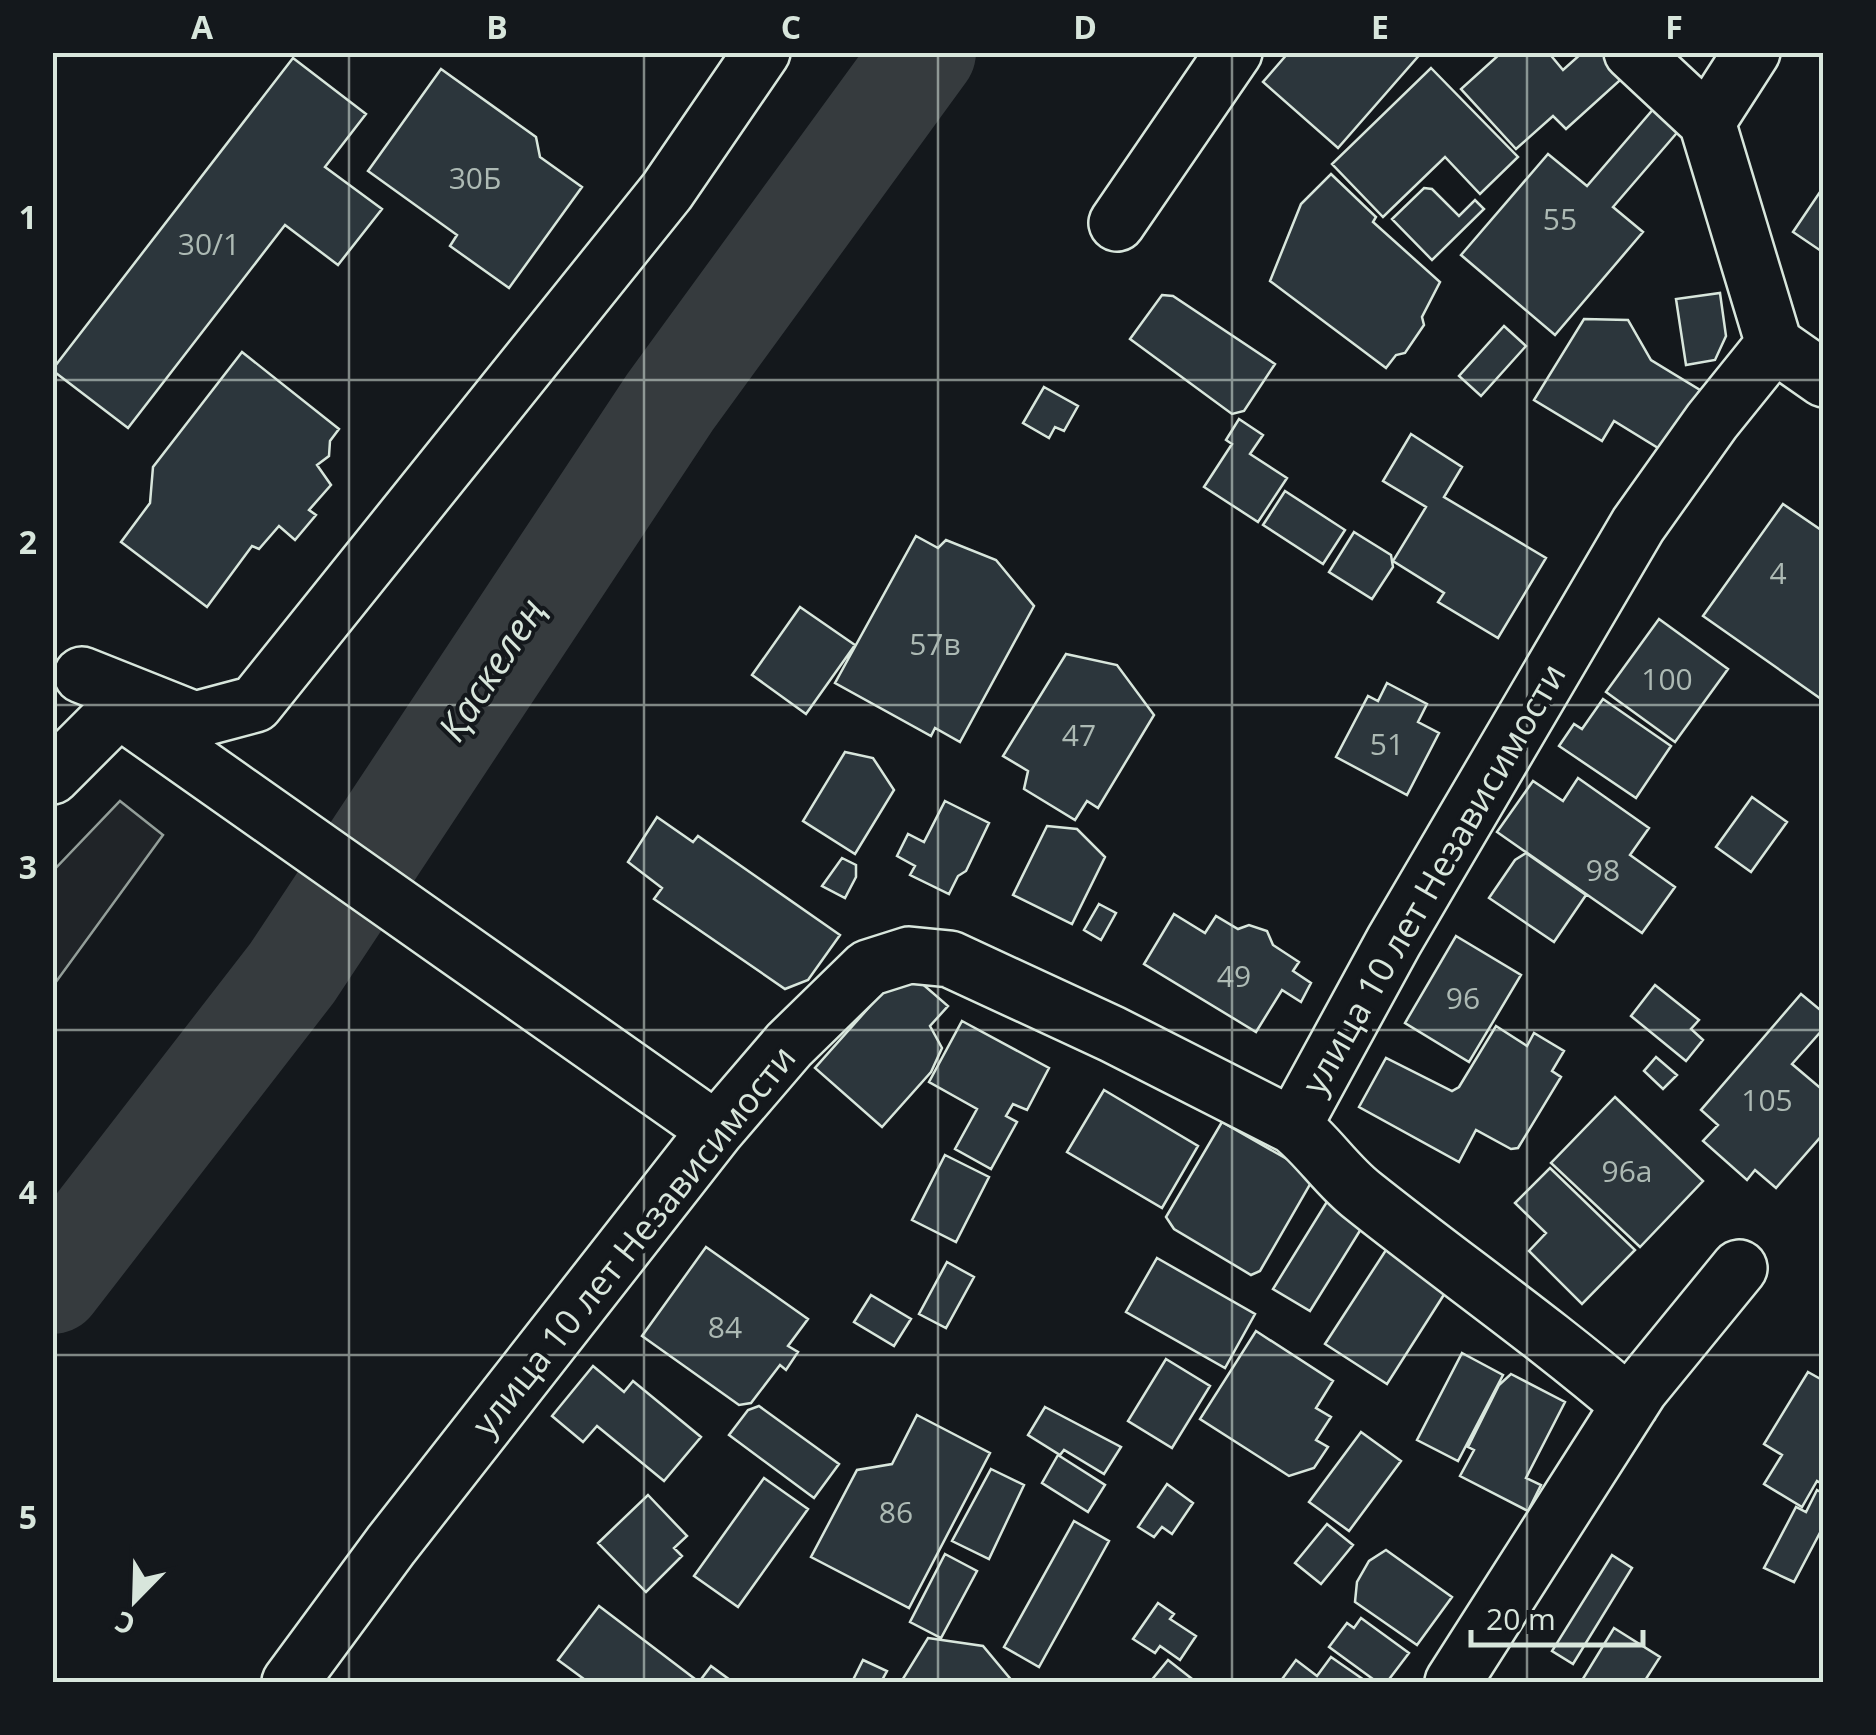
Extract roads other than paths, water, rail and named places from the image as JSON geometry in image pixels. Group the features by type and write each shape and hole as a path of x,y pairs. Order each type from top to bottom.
{"street":[{"path":"84,679 195,720 254,704 667,191 762,52"},
{"path":"1118,223 1234,52"},
{"path":"1632,52 1707,122 1774,344 1824,378"},
{"path":"1707,122 1752,52"},
{"name":"улица 10 лет Независимости","path":"290,1682 716,1130 789,1045 868,968 909,955 950,960 1036,997 1292,1126 1394,940 1638,526 1774,344"},
{"path":"52,776 84,679"},
{"path":"84,679 716,1130"},
{"path":"1292,1126 1315,1144 1359,1193 1540,1327 1630,1405"},
{"path":"1453,1682 1630,1405 1739,1268"}],"waterway":[{"name":"Қаскелең","path":"52,1283 292,973 670,402 925,52"}]}
